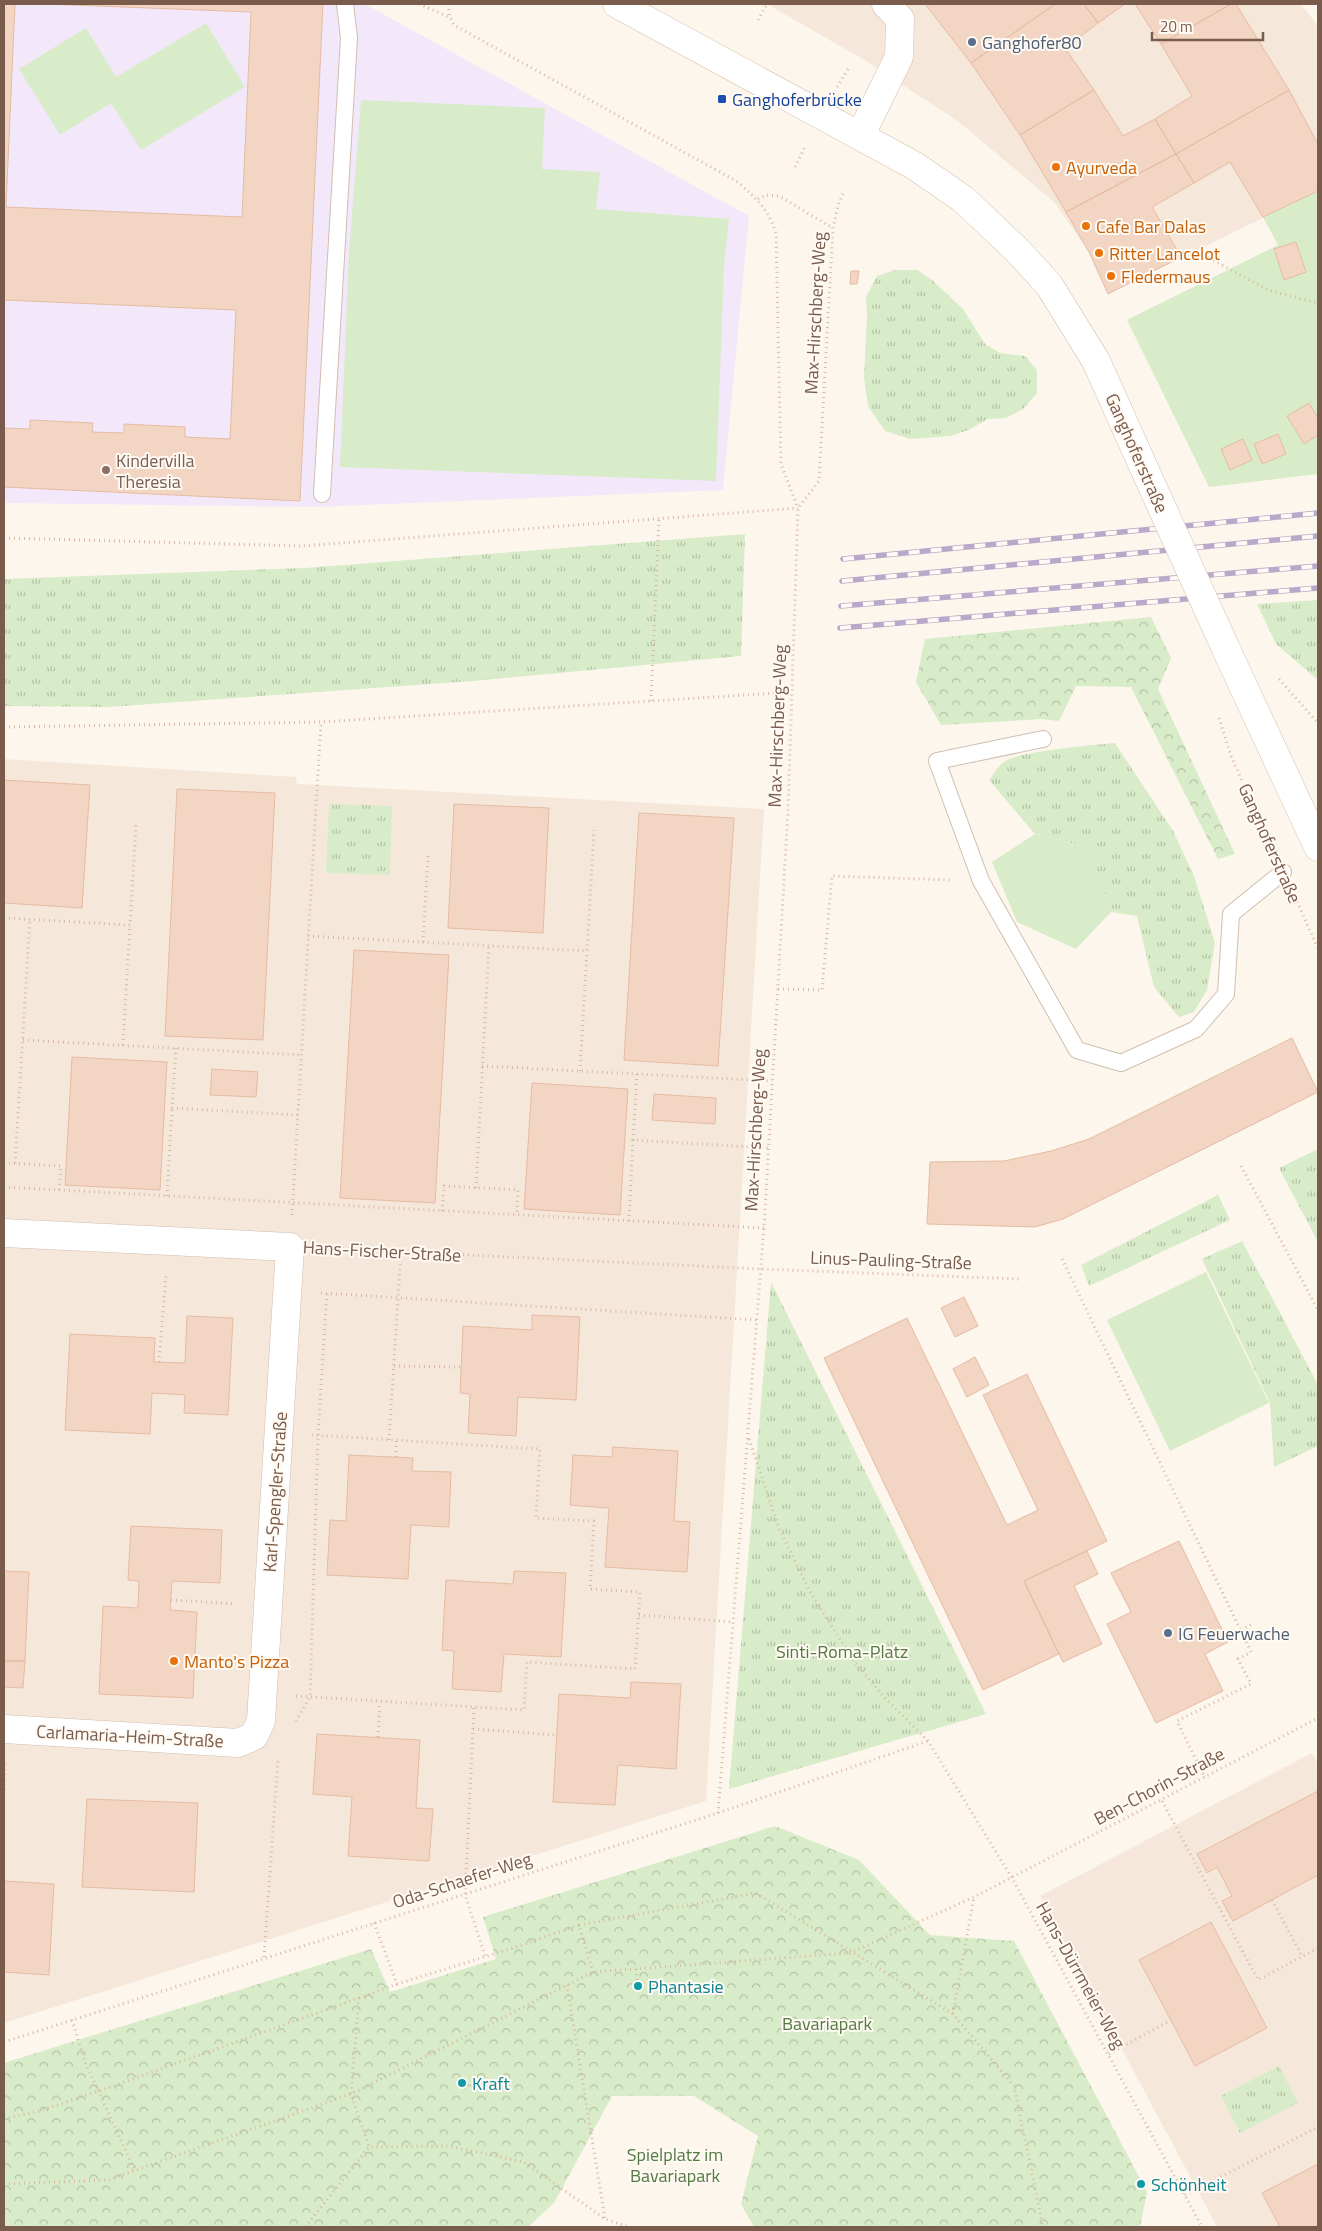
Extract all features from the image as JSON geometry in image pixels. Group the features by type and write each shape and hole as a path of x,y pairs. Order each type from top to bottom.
{"street":[{"name":"Ganghoferstraße","path":"617,4 915,166 963,199 1019,252 1049,285 1096,361 1226,649 1318,846"},
{"path":"860,136 899,57 900,20 886,4"},
{"name":"Hans-Fischer-Straße","path":"4,1233 290,1246"},
{"name":"Karl-Spengler-Straße","path":"254,1736 261,1721 290,1246"},
{"name":"Carlamaria-Heim-Straße","path":"4,1729 238,1743 254,1736"}],"lane":[{"path":"322,494 349,38 345,4"},
{"path":"1043,739 937,761 981,881 1077,1050 1121,1063 1196,1029 1226,994 1231,914 1283,872"}],"path":[{"path":"419,4 450,17"},
{"path":"4,538 302,546 798,508 781,464 776,234 770,215 758,199 738,182 463,30 454,24 450,17 448,4"},
{"path":"758,20 767,4"},
{"name":"Max-Hirschberg-Weg","path":"761,1269 788,811 798,508 819,480 833,228 839,202 844,192"},
{"path":"758,199 766,195 779,196 833,228"},
{"path":"1209,258 1270,291 1318,304"},
{"path":"651,701 659,519"},
{"path":"1275,671 1279,680 1318,723"},
{"path":"4,727 320,722 792,692"},
{"name":"Ganghoferstraße","path":"1216,710 1231,756 1318,950"},
{"path":"290,1246 320,722"},
{"path":"123,1045 136,824"},
{"path":"580,1071 594,830"},
{"path":"423,942 428,855"},
{"path":"778,989 822,990 832,876 981,881"},
{"path":"4,918 130,924"},
{"path":"15,1163 30,919"},
{"path":"308,936 587,951"},
{"path":"476,1188 489,945"},
{"path":"23,1040 301,1055"},
{"path":"167,1196 176,1048"},
{"path":"482,1066 772,1081"},
{"path":"629,1221 637,1074"},
{"path":"172,1108 298,1115"},
{"path":"633,1140 768,1148"},
{"path":"4,1163 61,1166 59,1190"},
{"path":"1241,1166 1318,1310"},
{"path":"442,1211 444,1186 518,1190 517,1215"},
{"path":"4,1187 764,1228"},
{"path":"158,1362 170,1241"},
{"name":"Hans-Fischer-Straße","path":"290,1246 761,1269"},
{"path":"389,1440 401,1252"},
{"path":"1062,1259 1251,1652 1238,1659 1250,1684 1177,1721 1205,1778"},
{"path":"718,1813 761,1269"},
{"name":"Linus-Pauling-Straße","path":"761,1269 1020,1278"},
{"path":"288,1291 757,1320"},
{"path":"292,1730 310,1697 318,1435 327,1294"},
{"path":"394,1366 462,1367"},
{"path":"278,1433 540,1449 536,1518 594,1521 590,1589 640,1592 635,1669 527,1662 524,1710 310,1697"},
{"name":"Hans-Dürrmeier-Weg","path":"748,1437 779,1528 808,1590 853,1660 884,1697 928,1741 1012,1878 1202,2227"},
{"path":"396,1440 396,1457"},
{"path":"171,1600 218,1603"},
{"path":"639,1615 733,1622"},
{"path":"1241,1630 1252,1624"},
{"path":"378,1737 380,1702"},
{"path":"474,1708 465,1894 485,1956"},
{"name":"Ben-Chorin-Straße","path":"850,1953 1012,1878 1318,1718"},
{"path":"473,1729 557,1735"},
{"path":"254,1736 278,1754 264,1957"},
{"name":"Oda-Schaefer-Weg","path":"4,2042 264,1957 718,1813 928,1741"},
{"path":"1162,1801 1258,1980 1318,1948"},
{"path":"4,2119 39,2111 99,2091 397,1984 580,1925 756,1893 850,1953 953,2014 1014,2086 1043,2227"},
{"path":"953,2014 974,1897"},
{"path":"1272,1900 1302,1956"},
{"path":"374,1923 397,1984"},
{"path":"580,1925 593,1972"},
{"path":"4,2184 108,2180 351,2094 593,1972 850,1953"},
{"path":"636,1969 638,1986"},
{"path":"567,1985 605,2219"},
{"path":"358,1998 351,2094 368,2147"},
{"path":"72,2020 85,2062 135,2171"},
{"path":"1109,2054 1171,2020"},
{"path":"1186,2195 1318,2128"},
{"path":"368,2147 448,2146 524,2162 605,2219 629,2227"},
{"path":"306,2227 368,2147"}],"shaded area":[{"path":"4,4 365,4 749,216 723,490 317,507 4,503"},
{"path":"767,4 1301,4 1318,26 1318,191 1108,294 1089,252 1054,202 959,122 866,61"},
{"path":"4,759 296,777 297,784 764,809 706,1801 4,2023"},
{"path":"1312,1753 1318,1764 1318,2227 1217,2227 1040,1896"}],"green space":[{"path":"206,23 245,87 141,150 111,103 60,135 19,69 86,28 116,77"},
{"path":"361,100 545,108 542,169 600,172 596,209 729,219 724,267 716,481 340,467 349,252"},
{"path":"1318,191 1318,474 1209,487 1127,320 1278,245 1263,217"},
{"path":"895,270 917,270 932,280 963,309 985,344 1000,353 1025,356 1037,370 1037,393 1023,409 1006,418 988,419 968,430 951,436 910,439 885,431 868,406 864,378 866,297 877,276"},
{"path":"745,534 741,656 473,681 108,707 4,706 4,579 305,568"},
{"path":"1318,600 1318,680 1276,644 1257,604"},
{"path":"1151,617 1171,658 1158,689 1235,854 1218,859 1131,687 1076,686 1059,721 1041,719 941,725 916,682 925,639"},
{"path":"1115,743 1173,831 1194,876 1215,943 1207,990 1194,1012 1179,1017 1154,987 1137,916 1111,912 1088,847 1035,834 989,780 1004,762 1012,758 1057,749"},
{"path":"329,804 392,806 390,875 326,873"},
{"path":"1035,834 1088,847 1111,912 1076,949 1017,922 992,862"},
{"path":"1318,1149 1318,1242 1279,1168"},
{"path":"1218,1195 1230,1220 1089,1286 1081,1265"},
{"path":"1242,1241 1318,1385 1318,1446 1274,1467 1270,1403 1202,1259"},
{"path":"1206,1272 1269,1403 1170,1451 1107,1320"},
{"name":"Sinti-Roma-Platz","path":"771,1282 986,1714 729,1789"},
{"name":"Bavariapark","path":"775,1826 859,1860 930,1935 1014,1941 1147,2192 1140,2227 754,2227 741,2204 758,2136 694,2096 612,2096 554,2203 528,2227 4,2227 4,2063 371,1949 390,1992 496,1959 483,1917"},
{"path":"1279,2066 1298,2103 1240,2133 1221,2096"}],"building":[{"path":"4,4 15,4 6,207 242,217 251,12 46,4 323,4 300,501 4,487 4,428 30,429 30,420 93,423 92,432 124,433 124,424 185,427 185,437 230,439 236,310 4,300"},
{"path":"925,4 1055,4 971,63"},
{"path":"1055,4 1084,4 1098,23 1065,48 1094,90 1020,135 971,63"},
{"path":"1084,4 1125,4 1098,23"},
{"path":"1135,4 1231,4 1161,44"},
{"path":"1231,4 1236,4 1289,90 1176,154 1155,119 1192,96 1161,44"},
{"path":"1094,90 1123,136 1155,119 1176,154 1066,212 1020,135"},
{"path":"1289,90 1318,144 1318,191 1263,217 1230,162 1194,183 1176,154"},
{"path":"1176,154 1194,183 1152,207 1181,257 1108,294 1089,252 1066,212"},
{"path":"1296,242 1306,272 1284,280 1274,249"},
{"path":"851,271 859,271 857,284 850,284"},
{"path":"1309,403 1318,418 1318,435 1304,444 1287,416"},
{"path":"1278,434 1286,454 1262,464 1254,444"},
{"path":"1243,439 1252,460 1230,470 1221,449"},
{"path":"4,780 90,785 82,908 4,903"},
{"path":"177,789 275,793 263,1040 165,1036"},
{"path":"454,804 549,808 543,933 448,928"},
{"path":"639,813 734,818 718,1066 624,1060"},
{"path":"354,950 449,955 435,1203 340,1198"},
{"path":"1292,1038 1318,1092 1063,1219 1035,1227 927,1224 930,1162 1004,1161 1051,1151 1089,1139"},
{"path":"72,1057 167,1062 160,1190 65,1185"},
{"path":"212,1069 258,1072 256,1097 210,1095"},
{"path":"532,1083 628,1089 620,1215 524,1209"},
{"path":"654,1094 716,1098 715,1124 652,1120"},
{"path":"964,1297 978,1326 955,1337 941,1308"},
{"path":"532,1315 580,1317 576,1400 518,1397 516,1436 468,1433 470,1394 460,1393 463,1326 532,1330"},
{"path":"187,1316 233,1318 228,1415 184,1413 185,1395 152,1393 150,1434 65,1430 70,1334 155,1338 154,1362 185,1363"},
{"path":"907,1318 1007,1525 1038,1510 983,1395 1027,1374 1107,1541 1024,1581 1059,1654 983,1690 824,1358"},
{"path":"975,1357 989,1385 967,1397 953,1369"},
{"path":"613,1447 678,1451 674,1521 690,1522 687,1572 605,1567 609,1508 570,1505 573,1455 612,1457"},
{"path":"349,1455 413,1458 412,1471 451,1472 449,1527 411,1525 408,1579 327,1575 330,1520 346,1521"},
{"path":"131,1526 222,1530 220,1583 172,1581 170,1610 197,1612 193,1698 99,1694 103,1606 138,1608 139,1581 128,1580"},
{"name":"IG Feuerwache","path":"1179,1541 1228,1642 1205,1654 1223,1691 1156,1723 1107,1624 1131,1612 1111,1573"},
{"path":"1087,1551 1098,1574 1074,1586 1102,1644 1063,1662 1024,1581"},
{"path":"4,1571 29,1572 25,1661 4,1661"},
{"path":"514,1571 566,1573 561,1657 504,1654 501,1692 452,1689 454,1651 442,1650 446,1580 513,1584"},
{"path":"4,1661 25,1661 23,1688 4,1687"},
{"path":"631,1682 681,1684 676,1769 618,1765 615,1805 553,1802 559,1694 630,1698"},
{"path":"317,1734 420,1740 416,1808 433,1809 429,1861 348,1856 352,1797 313,1794"},
{"path":"1318,1791 1318,1875 1233,1921 1222,1901 1232,1896 1217,1867 1207,1873 1197,1854"},
{"path":"87,1799 198,1803 194,1892 82,1887"},
{"path":"4,1881 54,1884 49,1975 4,1972"},
{"path":"1211,1922 1267,2028 1195,2066 1139,1960"},
{"path":"1318,2164 1318,2227 1280,2227 1262,2193"}],"railway":[{"path":"843,559 1318,513"},
{"path":"842,581 1318,536"},
{"path":"841,606 1318,566"},
{"path":"840,628 1318,588"}],"place":[{"name":"Ganghofer80","path":"972,42"},
{"name":"Ganghoferbrücke","path":"722,99"},
{"name":"Ayurveda","path":"1056,167"},
{"name":"Cafe Bar Dalas","path":"1086,226"},
{"name":"Ritter Lancelot","path":"1099,253"},
{"name":"Fledermaus","path":"1111,276"},
{"name":"Kindervilla Theresia","path":"106,470"},
{"name":"IG Feuerwache","path":"1168,1633"},
{"name":"Manto's Pizza","path":"174,1661"},
{"name":"Phantasie","path":"638,1986"},
{"name":"Kraft","path":"462,2083"},
{"name":"Schönheit","path":"1141,2184"}],"park label":[{"name":"Spielplatz im Bavariapark","path":"675,2164"}]}
